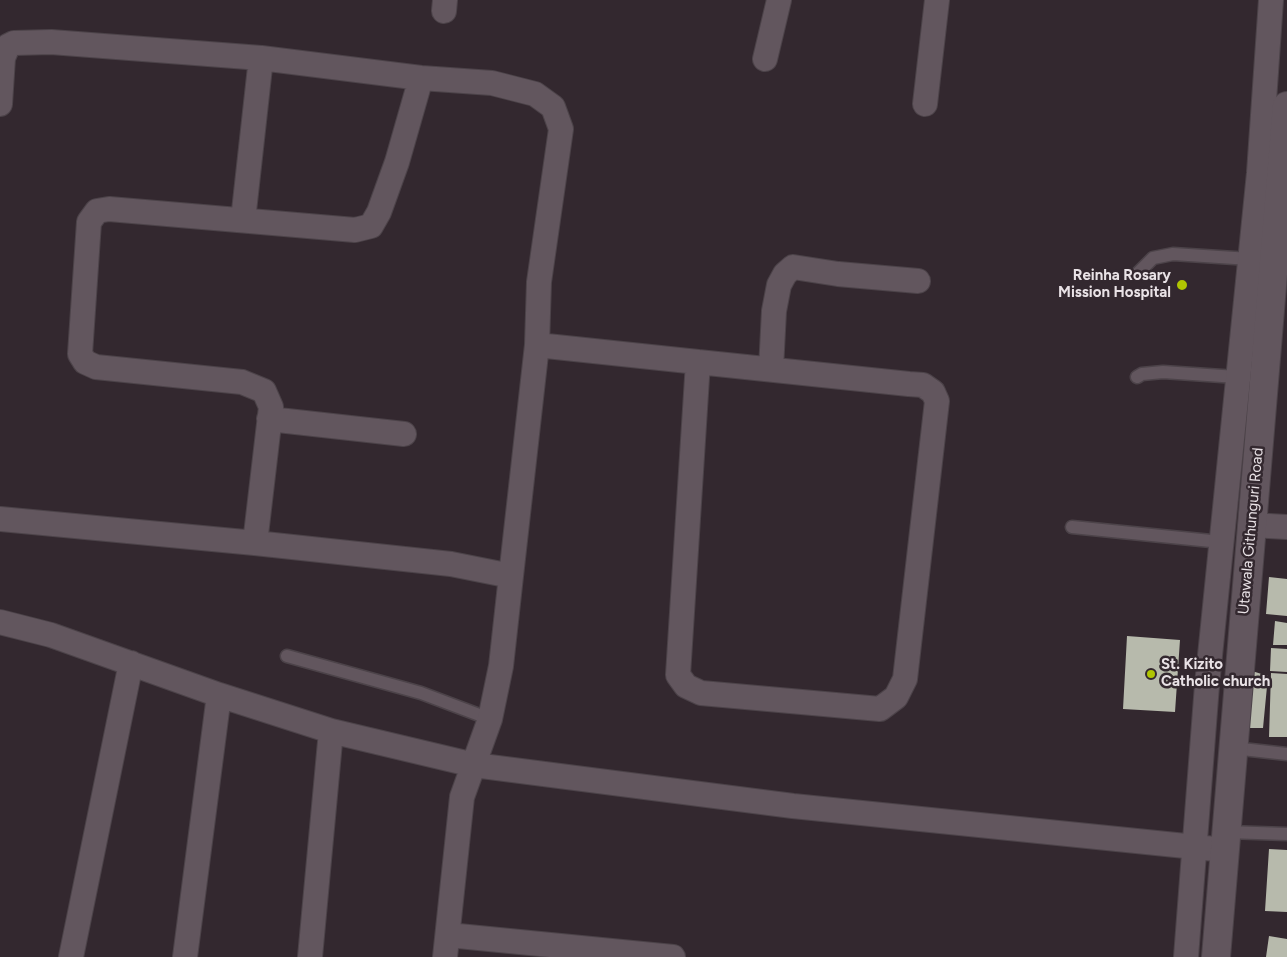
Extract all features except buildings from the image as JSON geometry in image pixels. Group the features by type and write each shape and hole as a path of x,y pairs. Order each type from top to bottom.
{"street":[{"path":"765,59 778,0"},
{"path":"925,104 937,0"},
{"path":"1186,957 1207,686 1259,173 1271,0"},
{"path":"0,104 3,58 8,46 14,43 51,42 261,58 421,78 492,83 535,94 553,107 561,129 539,282 537,345 502,666 490,719 462,797 446,946 673,957"},
{"path":"243,220 261,58"},
{"path":"255,543 271,407 264,392 242,382 96,367 85,362 80,354 89,222 97,211 109,209 355,230 370,226 379,212 397,162 421,78"},
{"name":"Utawala Githunguri Road","path":"1216,957 1287,106"},
{"path":"771,369 774,311 779,285 785,274 793,268 918,281"},
{"path":"537,345 923,385 932,392 937,401 905,680 896,696 880,709 701,693 686,686 678,675 698,362"},
{"path":"269,419 404,434"},
{"path":"0,519 451,564 511,576"},
{"path":"1251,525 1287,527"},
{"path":"0,622 51,635 219,695 331,731 474,765 792,806 1195,846 1226,841"},
{"path":"71,957 131,663"},
{"path":"185,957 219,695"},
{"path":"310,957 331,731"}],"lane":[{"path":"1137,274 1153,258 1173,254 1250,259"},
{"path":"1137,377 1142,374 1163,372 1238,377"},
{"path":"1072,527 1221,542"},
{"path":"287,656 421,693 490,719"},
{"path":"1233,748 1287,754"},
{"path":"1226,841 1287,834"}],"place":[{"name":"Reinha Rosary Mission Hospital","path":"1182,285"},
{"name":"St. Kizito Catholic church","path":"1151,674"}]}
